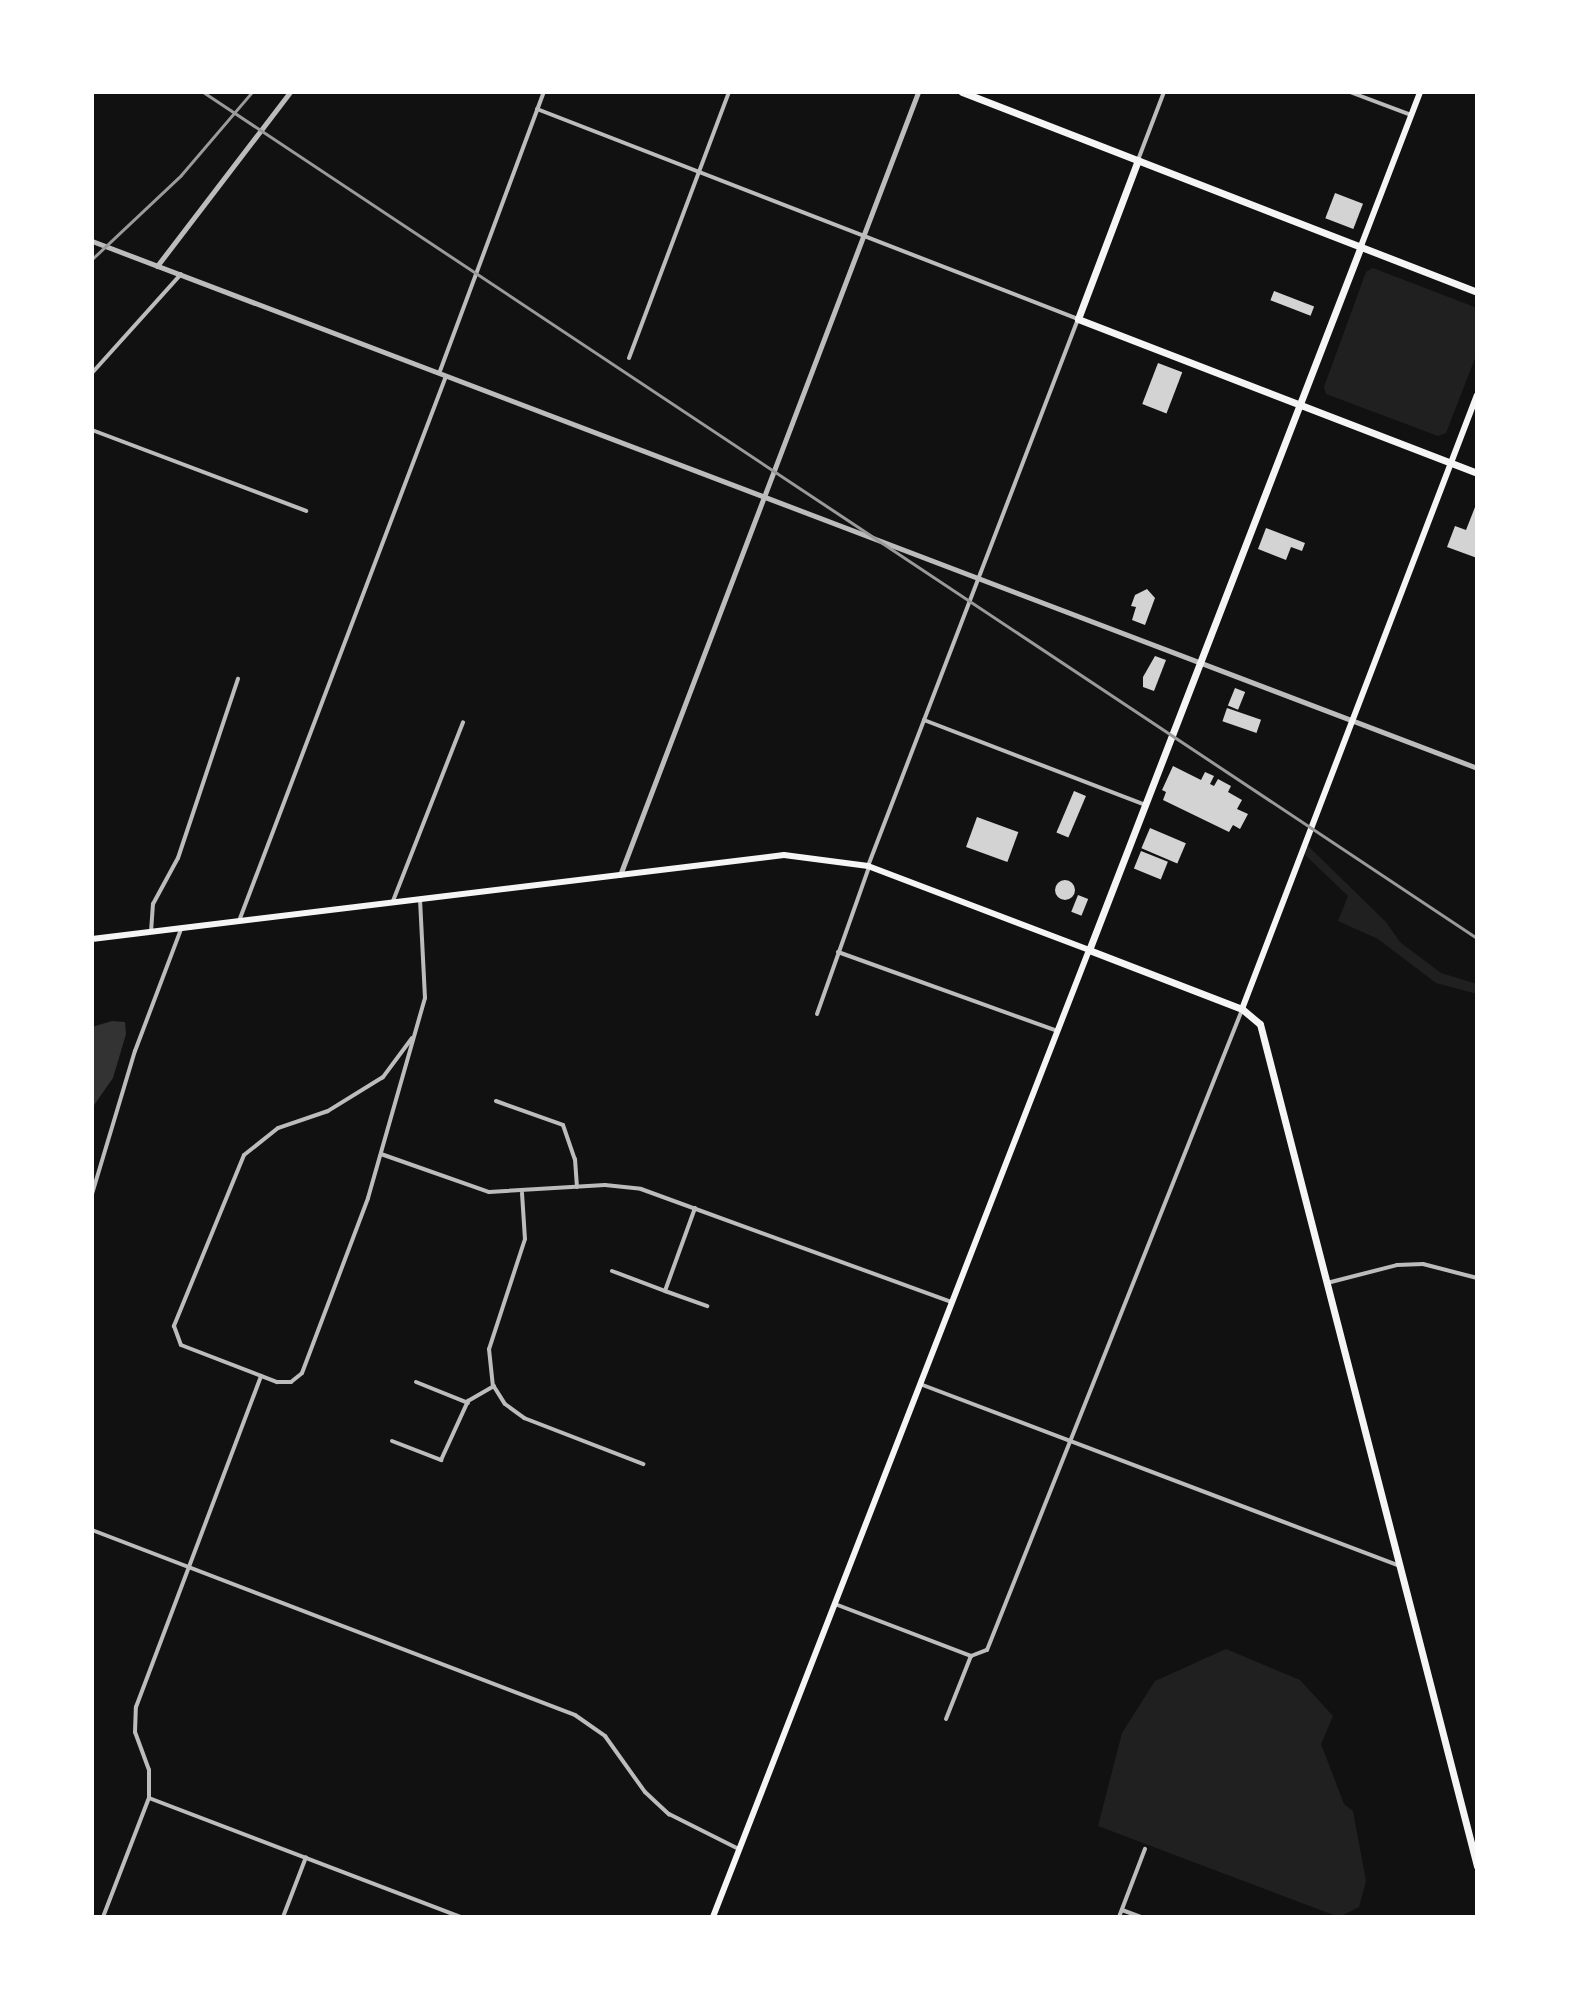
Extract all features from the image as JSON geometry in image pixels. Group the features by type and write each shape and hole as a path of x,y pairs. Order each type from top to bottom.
{"highway":[{"path":"962,92 1477,292"},
{"path":"1138,160 1078,319 1477,473"},
{"path":"1361,246 1089,950 1242,1009 1260,1024 1477,1866"}],"main road":[{"path":"1361,246 1420,92"},
{"path":"1242,1009 1477,395"},
{"path":"92,939 784,855 868,866 1089,950 713,1917"}],"street":[{"path":"157,266 290,92"},
{"path":"440,371 544,92"},
{"path":"629,358 729,92"},
{"path":"620,875 767,496 918,92"},
{"path":"1138,160 1164,92"},
{"path":"1350,92 1411,115"},
{"path":"537,109 1078,319 868,866 817,1014"},
{"path":"92,241 1477,768"},
{"path":"92,373 181,274"},
{"path":"239,921 447,374"},
{"path":"92,430 306,511"},
{"path":"151,932 153,904 178,858 238,679"},
{"path":"924,720 1145,805"},
{"path":"393,901 463,722"},
{"path":"412,1038 383,1077 353,1097 265,1135 244,1155 230,1181 174,1333 187,1348 285,1383 302,1373 381,1154 426,989 420,899"},
{"path":"92,1194 135,1051 181,929"},
{"path":"838,952 1057,1031"},
{"path":"835,1604 971,1656 987,1650 1242,1009"},
{"path":"496,1101 563,1125 575,1159 577,1187"},
{"path":"381,1154 476,1189 522,1193 624,1186 695,1208 952,1302"},
{"path":"522,1193 522,1255 489,1349 494,1386 505,1404 524,1418 643,1464"},
{"path":"665,1291 695,1208"},
{"path":"1327,1283 1397,1265 1423,1264 1477,1278"},
{"path":"612,1271 707,1306"},
{"path":"103,1917 149,1798 149,1770 135,1732 136,1707 261,1376"},
{"path":"416,1382 468,1403"},
{"path":"920,1384 1402,1567"},
{"path":"392,1441 441,1460 468,1403 494,1386"},
{"path":"92,1530 575,1715 605,1736 645,1792 669,1814 739,1849"},
{"path":"946,1719 971,1656"},
{"path":"149,1798 461,1917"},
{"path":"1119,1917 1145,1849"},
{"path":"283,1917 306,1857"},
{"path":"1122,1910 1141,1917"}],"shaded area":[{"path":"1373,268 1477,308 1477,353 1446,433 1438,436 1326,394 1324,387 1366,272"},
{"path":"1305,843 1386,922 1400,942 1441,973 1477,984 1477,994 1436,983 1378,939 1338,921 1348,896 1302,852"},
{"path":"112,1021 125,1022 126,1034 113,1078 92,1108 92,1027"},
{"path":"1226,1649 1300,1680 1333,1716 1321,1744 1344,1804 1353,1811 1366,1881 1359,1907 1339,1917 1098,1826 1122,1733 1155,1681"}],"building":[{"path":"1335,193 1363,204 1353,229 1325,218"},
{"path":"1274,291 1314,306 1311,316 1270,300"},
{"path":"1158,363 1182,372 1167,413 1142,404"},
{"path":"1477,502 1477,558 1447,547 1455,526 1466,530"},
{"path":"1266,528 1305,543 1302,551 1291,547 1286,560 1258,549"},
{"path":"1147,589 1155,598 1145,625 1132,620 1136,607 1131,606 1135,595"},
{"path":"1155,656 1166,660 1154,691 1143,687 1143,677"},
{"path":"1235,688 1245,692 1238,710 1228,706"},
{"path":"1227,708 1261,720 1256,733 1222,721"},
{"path":"1173,766 1201,780 1205,772 1214,776 1210,784 1214,786 1218,779 1231,786 1228,792 1242,800 1237,809 1248,814 1240,829 1233,825 1229,832 1163,800 1166,792 1162,790"},
{"path":"1074,791 1086,796 1068,838 1056,832"},
{"path":"977,817 1018,832 1007,862 966,847"},
{"path":"1150,828 1186,843 1177,863 1141,848"},
{"path":"1141,851 1168,862 1161,879 1134,869"},
{"path":"1065,880 1072,883 1075,890 1072,897 1065,900 1058,897 1055,890 1058,883"},
{"path":"1078,895 1088,899 1081,916 1071,912"}],"railway":[{"path":"203,92 1477,938"},
{"path":"92,259 181,175 252,92"}]}
